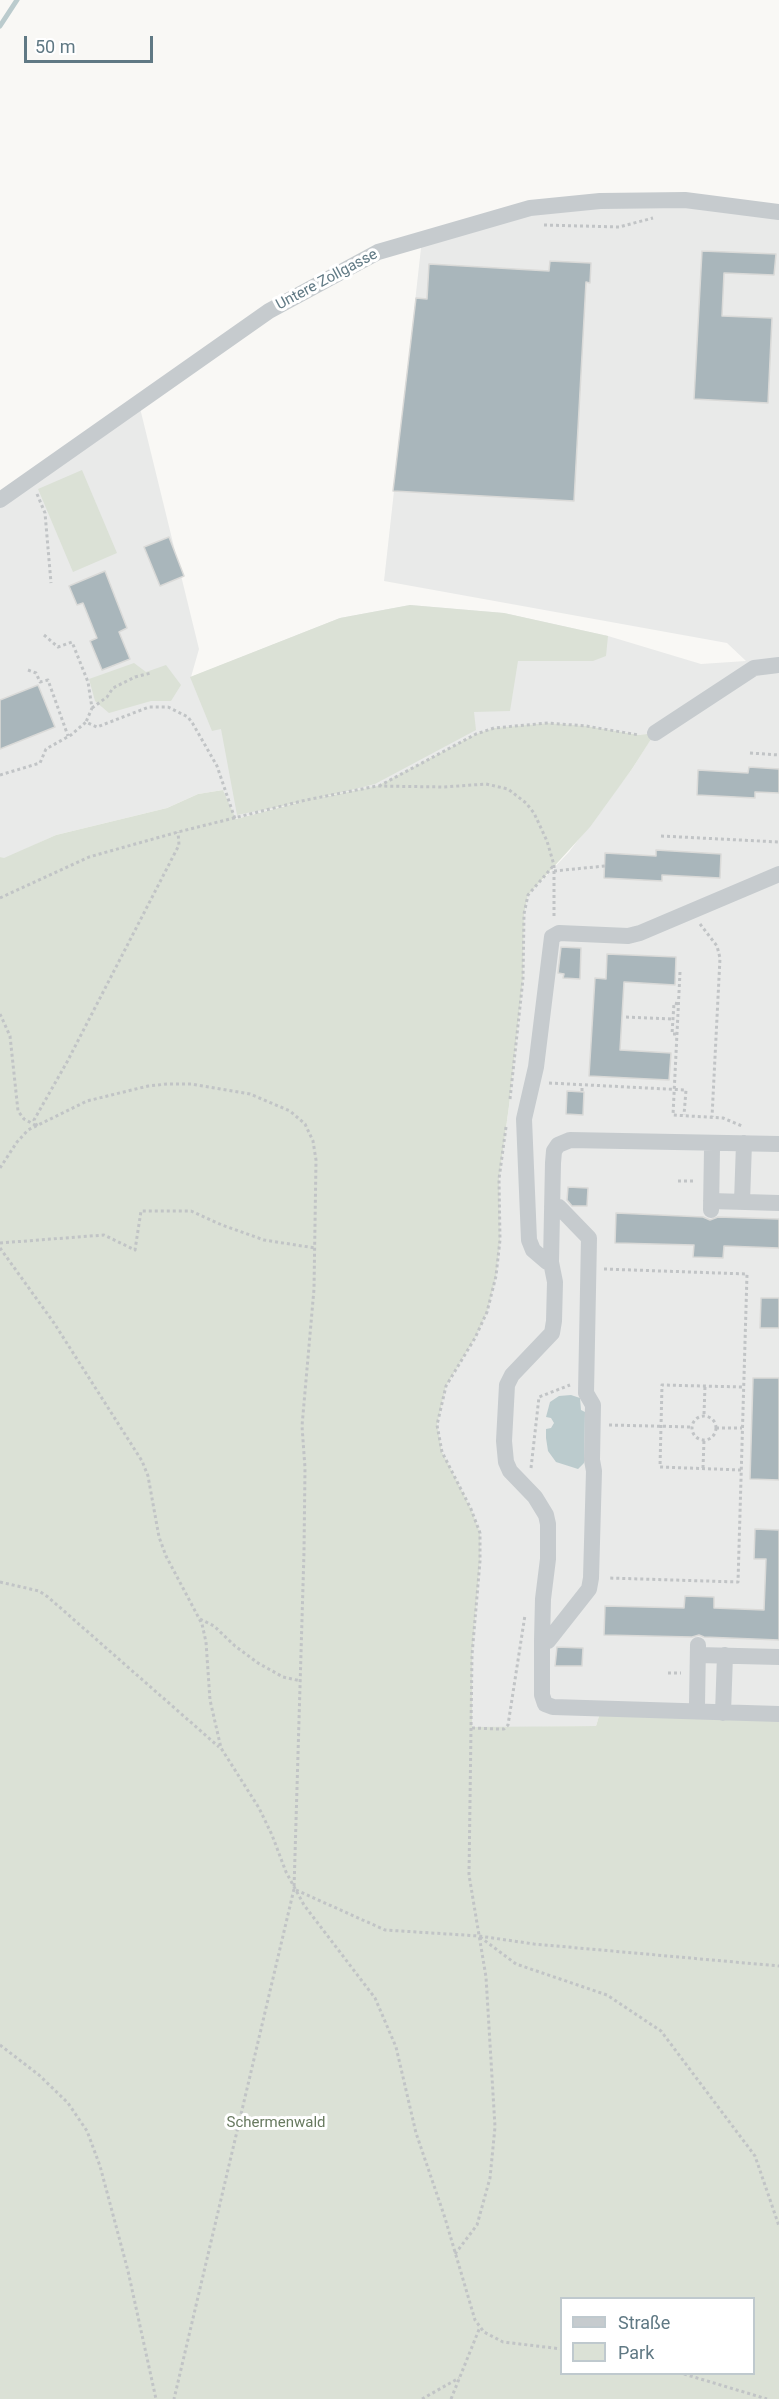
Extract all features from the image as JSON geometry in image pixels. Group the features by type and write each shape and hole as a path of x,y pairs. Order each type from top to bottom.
{"street":[{"name":"Untere Zollgasse","path":"0,500 270,310 378,252 530,208 597,201 685,200 779,212"},
{"path":"655,733 754,668 779,665"},
{"path":"551,1262 547,1262 533,1250 529,1240 524,1119 536,1067 549,945 554,935 559,933 633,935 692,913 779,874"},
{"path":"779,1144 747,1137 564,1141 558,1145 553,1157 551,1262 555,1282 552,1333 512,1375 507,1385 504,1441 506,1462 510,1471 542,1506 548,1524 542,1641 542,1695 543,1702 547,1706 779,1714"},
{"path":"742,1202 747,1137"},
{"path":"712,1149 711,1206 742,1202 779,1203"},
{"path":"542,1641 548,1641 589,1589 594,1471 591,1460 593,1405 586,1393 589,1238 559,1207 552,1207"},
{"path":"697,1705 698,1650 725,1655 779,1657"},
{"path":"723,1713 725,1655"}],"path":[{"path":"540,224 619,227 660,216"},
{"path":"31,478 45,513 51,583"},
{"path":"44,634 58,647 72,642 88,682 92,708"},
{"path":"28,670 36,673 40,682 48,680 68,736"},
{"path":"0,775 40,763 46,749 86,722 92,708 107,697 113,688 135,677 152,674"},
{"path":"86,722 97,727 149,706 168,706 188,717 217,766 235,819"},
{"path":"377,786 467,738 494,729 548,723 586,726 639,735 655,733"},
{"path":"750,753 779,755"},
{"path":"0,898 89,857 178,832 306,801 377,786 444,787 486,784 508,789 526,803 534,813 547,841 554,865 554,935"},
{"path":"37,1126 34,1120 67,1062 179,844 178,832"},
{"path":"661,836 779,842"},
{"path":"509,1106 523,979 524,914 528,895 554,865"},
{"path":"554,871 605,866"},
{"path":"692,913 717,946 720,958 712,1117"},
{"path":"680,972 673,1115 723,1118 747,1137"},
{"path":"677,1034 672,1034 674,1004 679,1004"},
{"path":"0,1014 10,1036 18,1111 24,1119 37,1126"},
{"path":"626,1017 673,1020"},
{"path":"532,1083 686,1090 684,1116"},
{"path":"0,1168 28,1130 87,1101 148,1086 167,1084 191,1084 250,1094 290,1111 305,1124 313,1140 316,1160 314,1289 302,1426 305,1478 294,1889 174,2399"},
{"path":"582,1085 582,1091"},
{"path":"455,2254 477,2225 490,2178 495,2127 486,1977 469,1875 472,1655 480,1561 480,1533 471,1509 442,1452 437,1425 446,1386 475,1338 487,1312 496,1276 500,1240 499,1179 508,1118"},
{"path":"0,1243 104,1235 135,1250 141,1211 191,1211 264,1240 315,1248"},
{"path":"0,1248 54,1323 142,1461 153,1499 159,1537 166,1556 200,1619 206,1642 210,1700 220,1748"},
{"path":"588,1268 747,1274 738,1582 591,1578"},
{"path":"526,1487 529,1484 539,1397 586,1380"},
{"path":"741,1470 660,1467 662,1385 743,1387"},
{"path":"704,1415 705,1386"},
{"path":"704,1415 713,1419 716,1428 713,1437 704,1440 694,1436 692,1427 695,1419 704,1415"},
{"path":"592,1424 692,1427"},
{"path":"716,1428 742,1428"},
{"path":"703,1469 704,1440"},
{"path":"0,1582 39,1591 48,1597 220,1748 259,1808 294,1889 375,1998 396,2047 416,2133 474,2320 484,2332 503,2342 560,2349"},
{"path":"472,1728 504,1729 508,1725 525,1608"},
{"path":"200,1619 214,1626 258,1663 283,1677 301,1681"},
{"path":"294,1889 336,1910 385,1930 478,1936 534,1944 779,1965"},
{"path":"478,1936 516,1965 607,1995 661,2031 755,2156 779,2226"},
{"path":"0,2044 39,2075 68,2103 87,2131 100,2166 128,2271 156,2399"},
{"path":"451,2399 480,2327"},
{"path":"690,2375 767,2399"},
{"path":"422,2399 461,2377"}],"shaded area":[{"path":"597,201 779,212 779,1720 600,1713 596,1726 472,1728 472,1655 480,1561 480,1533 471,1509 442,1452 437,1425 446,1386 475,1338 499,1195 523,979 524,914 528,895 569,852 632,769 654,734 639,735 586,726 548,723 494,728 476,734 377,786 306,800 235,819 223,790 198,794 167,808 56,835 4,859 0,857 0,500 139,404 199,649 191,677 340,618 410,605 504,613 608,636 701,664 746,661 727,643 384,581 422,239"},
{"path":"571,1395 580,1398 581,1410 585,1412 584,1463 578,1469 556,1462 548,1451 546,1438 546,1429 551,1428 554,1423 551,1418 546,1417 550,1402 559,1396"}],"green space":[{"path":"82,470 117,553 73,572 38,489"},
{"name":"Schermenwald","path":"410,605 504,613 608,636 606,656 593,661 518,661 510,711 474,712 476,730 375,784 314,799 377,786 476,734 494,728 548,723 586,726 639,735 655,733 590,827 528,895 524,914 523,979 499,1179 500,1240 496,1276 487,1312 475,1338 446,1386 437,1425 442,1452 471,1509 480,1533 480,1561 472,1655 472,1727 596,1726 600,1713 779,1720 779,2399 0,2399 0,857 4,858 56,835 167,808 198,794 223,790 236,819 301,802 237,815 221,729 212,731 190,677 340,618"},
{"path":"134,663 146,672 166,665 181,685 171,701 151,701 109,713 95,701 89,679"}],"building":[{"path":"702,251 776,254 774,275 724,273 722,316 772,318 768,403 694,399"},
{"path":"550,261 591,263 590,283 586,282 574,501 393,491 416,298 427,299 429,264 549,271"},
{"path":"169,537 184,576 160,586 144,547"},
{"path":"105,571 127,628 119,632 130,659 102,670 90,641 97,638 83,603 77,605 69,586"},
{"path":"38,685 55,727 0,749 0,700"},
{"path":"749,767 779,769 779,793 755,792 755,798 697,795 698,770 748,773"},
{"path":"656,850 721,854 720,878 662,875 662,881 604,878 605,853 656,856"},
{"path":"561,947 581,948 580,979 563,978 564,974 558,973"},
{"path":"607,954 676,957 675,985 624,982 620,1050 671,1053 669,1080 589,1076 595,978 606,979"},
{"path":"567,1091 584,1092 583,1115 566,1114"},
{"path":"568,1187 588,1188 587,1206 572,1206 567,1200"},
{"path":"616,1213 703,1217 710,1220 718,1217 779,1219 779,1248 724,1246 723,1258 693,1257 694,1245 615,1243"},
{"path":"761,1298 779,1298 779,1328 760,1328"},
{"path":"753,1378 779,1378 779,1480 750,1479"},
{"path":"755,1529 779,1530 779,1640 699,1635 692,1637 604,1635 605,1606 684,1608 685,1596 714,1597 714,1608 764,1610 766,1559 754,1559"},
{"path":"557,1647 583,1648 582,1666 555,1666"}],"waterway":[{"path":"0,26 17,0"}]}
